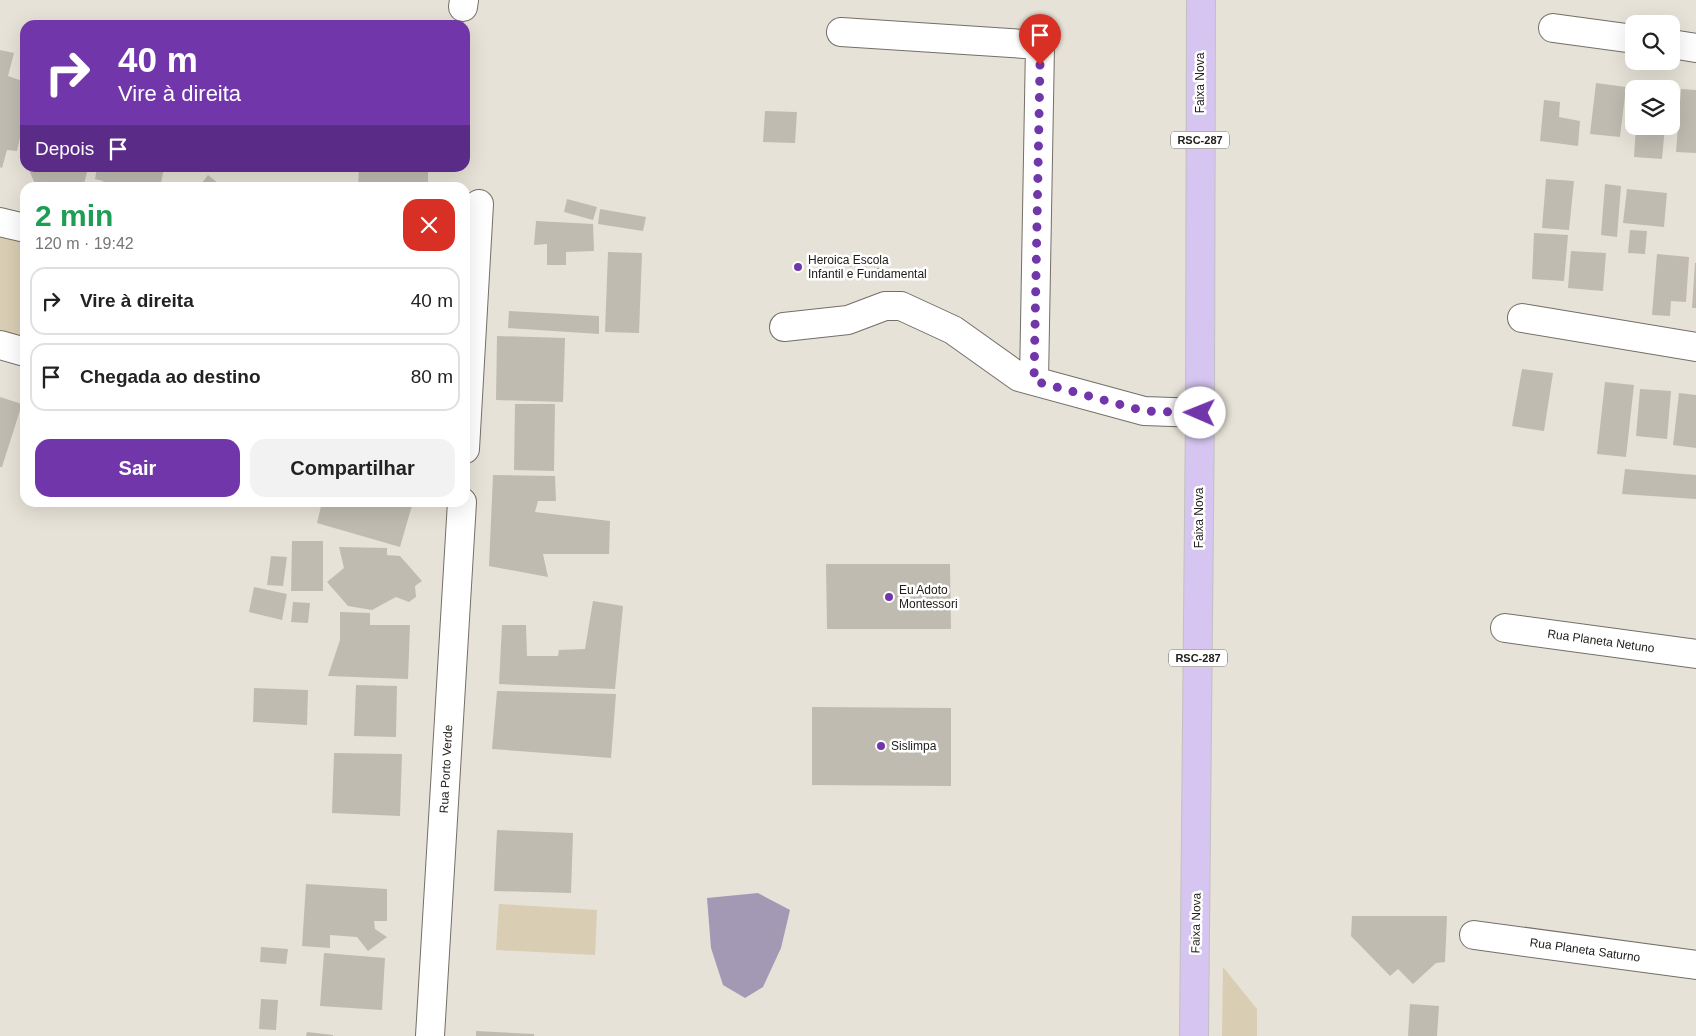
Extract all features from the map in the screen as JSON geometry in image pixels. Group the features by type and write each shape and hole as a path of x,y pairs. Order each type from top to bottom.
{"highway":[{"name":"Faixa Nova","path":"1194,1036 1200,413 1201,0"}],"street":[{"path":"1553,28 1625,38"},
{"path":"841,32 1040,45 1034,381"},
{"path":"1680,45 1696,48"},
{"path":"470,344 479,204"},
{"path":"0,222 20,227"},
{"path":"784,327 848,320 885,306 901,306 953,330 1019,377 1144,411 1200,413"},
{"path":"1522,318 1696,348"},
{"path":"0,345 20,351"},
{"name":"Rua Porto Verde","path":"430,1036 462,507"},
{"name":"Rua Planeta Netuno","path":"1505,628 1696,654"},
{"name":"Rua Planeta Saturno","path":"1474,934 1696,965"}],"path":[{"path":"839,265 874,265 901,306"}],"shaded area":[{"path":"0,235 20,240 20,341 0,336"},
{"path":"758,893 790,910 781,948 763,987 745,998 723,985 711,948 707,898"},
{"path":"499,904 597,910 595,955 496,950"},
{"path":"1223,967 1257,1009 1257,1036 1222,1036"}],"building":[{"path":"0,50 14,53 8,76 20,80 20,138 17,151 7,150 2,168 0,167"},
{"path":"1596,83 1625,87 1620,137 1590,134"},
{"path":"1681,89 1696,90 1696,153 1676,152 1677,135 1680,135"},
{"path":"1544,100 1560,102 1559,117 1580,121 1578,146 1540,141"},
{"path":"765,111 797,112 795,143 763,142"},
{"path":"1635,135 1664,135 1662,159 1634,157"},
{"path":"30,172 87,172 84,182 34,182"},
{"path":"96,172 163,172 161,182 103,182 95,179"},
{"path":"359,172 428,172 428,182 358,182"},
{"path":"208,175 217,182 203,182"},
{"path":"1546,179 1574,181 1569,230 1542,228"},
{"path":"1605,184 1621,186 1617,237 1601,235"},
{"path":"1627,189 1667,193 1664,227 1623,223"},
{"path":"567,199 597,207 593,220 564,212"},
{"path":"600,209 646,217 643,231 598,224"},
{"path":"536,221 593,224 594,251 566,252 566,265 547,265 547,244 534,245"},
{"path":"1630,230 1647,231 1645,254 1628,253"},
{"path":"1534,233 1568,235 1564,281 1532,279"},
{"path":"1571,251 1606,253 1603,291 1568,288"},
{"path":"608,252 642,253 639,333 605,332"},
{"path":"1657,254 1689,257 1686,302 1671,301 1670,316 1652,315"},
{"path":"1695,263 1696,308 1692,308"},
{"path":"509,311 599,316 599,334 508,328"},
{"path":"497,336 565,338 563,402 496,400"},
{"path":"1522,369 1553,373 1544,431 1512,426"},
{"path":"1605,382 1634,385 1626,457 1597,454"},
{"path":"1640,389 1671,391 1667,439 1636,436"},
{"path":"1679,393 1696,395 1696,448 1673,445"},
{"path":"0,397 20,403 20,410 2,467 0,467"},
{"path":"515,404 555,404 554,471 514,470"},
{"path":"1625,469 1696,475 1696,499 1622,494"},
{"path":"493,475 555,476 556,501 538,501 535,512 610,521 609,554 543,554 548,577 489,566"},
{"path":"321,507 412,507 400,547 317,523"},
{"path":"292,541 323,541 323,591 291,591"},
{"path":"339,547 387,548 387,555 400,556 422,581 415,586 416,597 409,602 396,597 372,610 348,606 327,582 344,568"},
{"path":"271,556 287,557 283,586 267,585"},
{"name":"Eu Adoto Montessori","path":"826,564 950,564 951,629 827,629"},
{"path":"254,587 287,594 282,620 249,612"},
{"path":"593,601 623,606 615,689 499,684 502,625 526,625 527,656 558,656 559,650 585,649"},
{"path":"293,602 310,603 308,623 291,622"},
{"path":"340,612 370,613 370,625 410,625 408,679 328,676 340,640"},
{"path":"356,685 397,686 396,737 354,736"},
{"path":"254,688 308,690 307,725 253,722"},
{"path":"497,691 616,694 611,758 492,749"},
{"name":"Sislimpa","path":"812,707 951,708 951,786 812,785"},
{"path":"334,753 402,754 400,816 332,813"},
{"path":"497,830 573,833 571,893 494,891"},
{"path":"306,884 387,889 387,921 374,921 375,929 387,937 368,951 357,937 330,935 330,948 302,946"},
{"path":"1352,916 1447,916 1445,962 1436,963 1413,984 1398,969 1390,976 1351,936"},
{"path":"261,947 288,949 286,964 260,962"},
{"path":"324,953 385,958 382,1010 320,1006"},
{"path":"261,999 278,1000 276,1030 259,1029"},
{"path":"1410,1004 1439,1006 1437,1036 1408,1036"},
{"path":"476,1031 534,1034 534,1036 476,1036"},
{"path":"307,1032 333,1035 333,1036 306,1036"}],"place":[{"name":"Heroica Escola Infantil e Fundamental","path":"798,267"},
{"name":"Eu Adoto Montessori","path":"889,597"},
{"name":"Sislimpa","path":"881,746"}],"route":[{"path":"1040,65 1034,381 1144,411 1200,413"}]}
